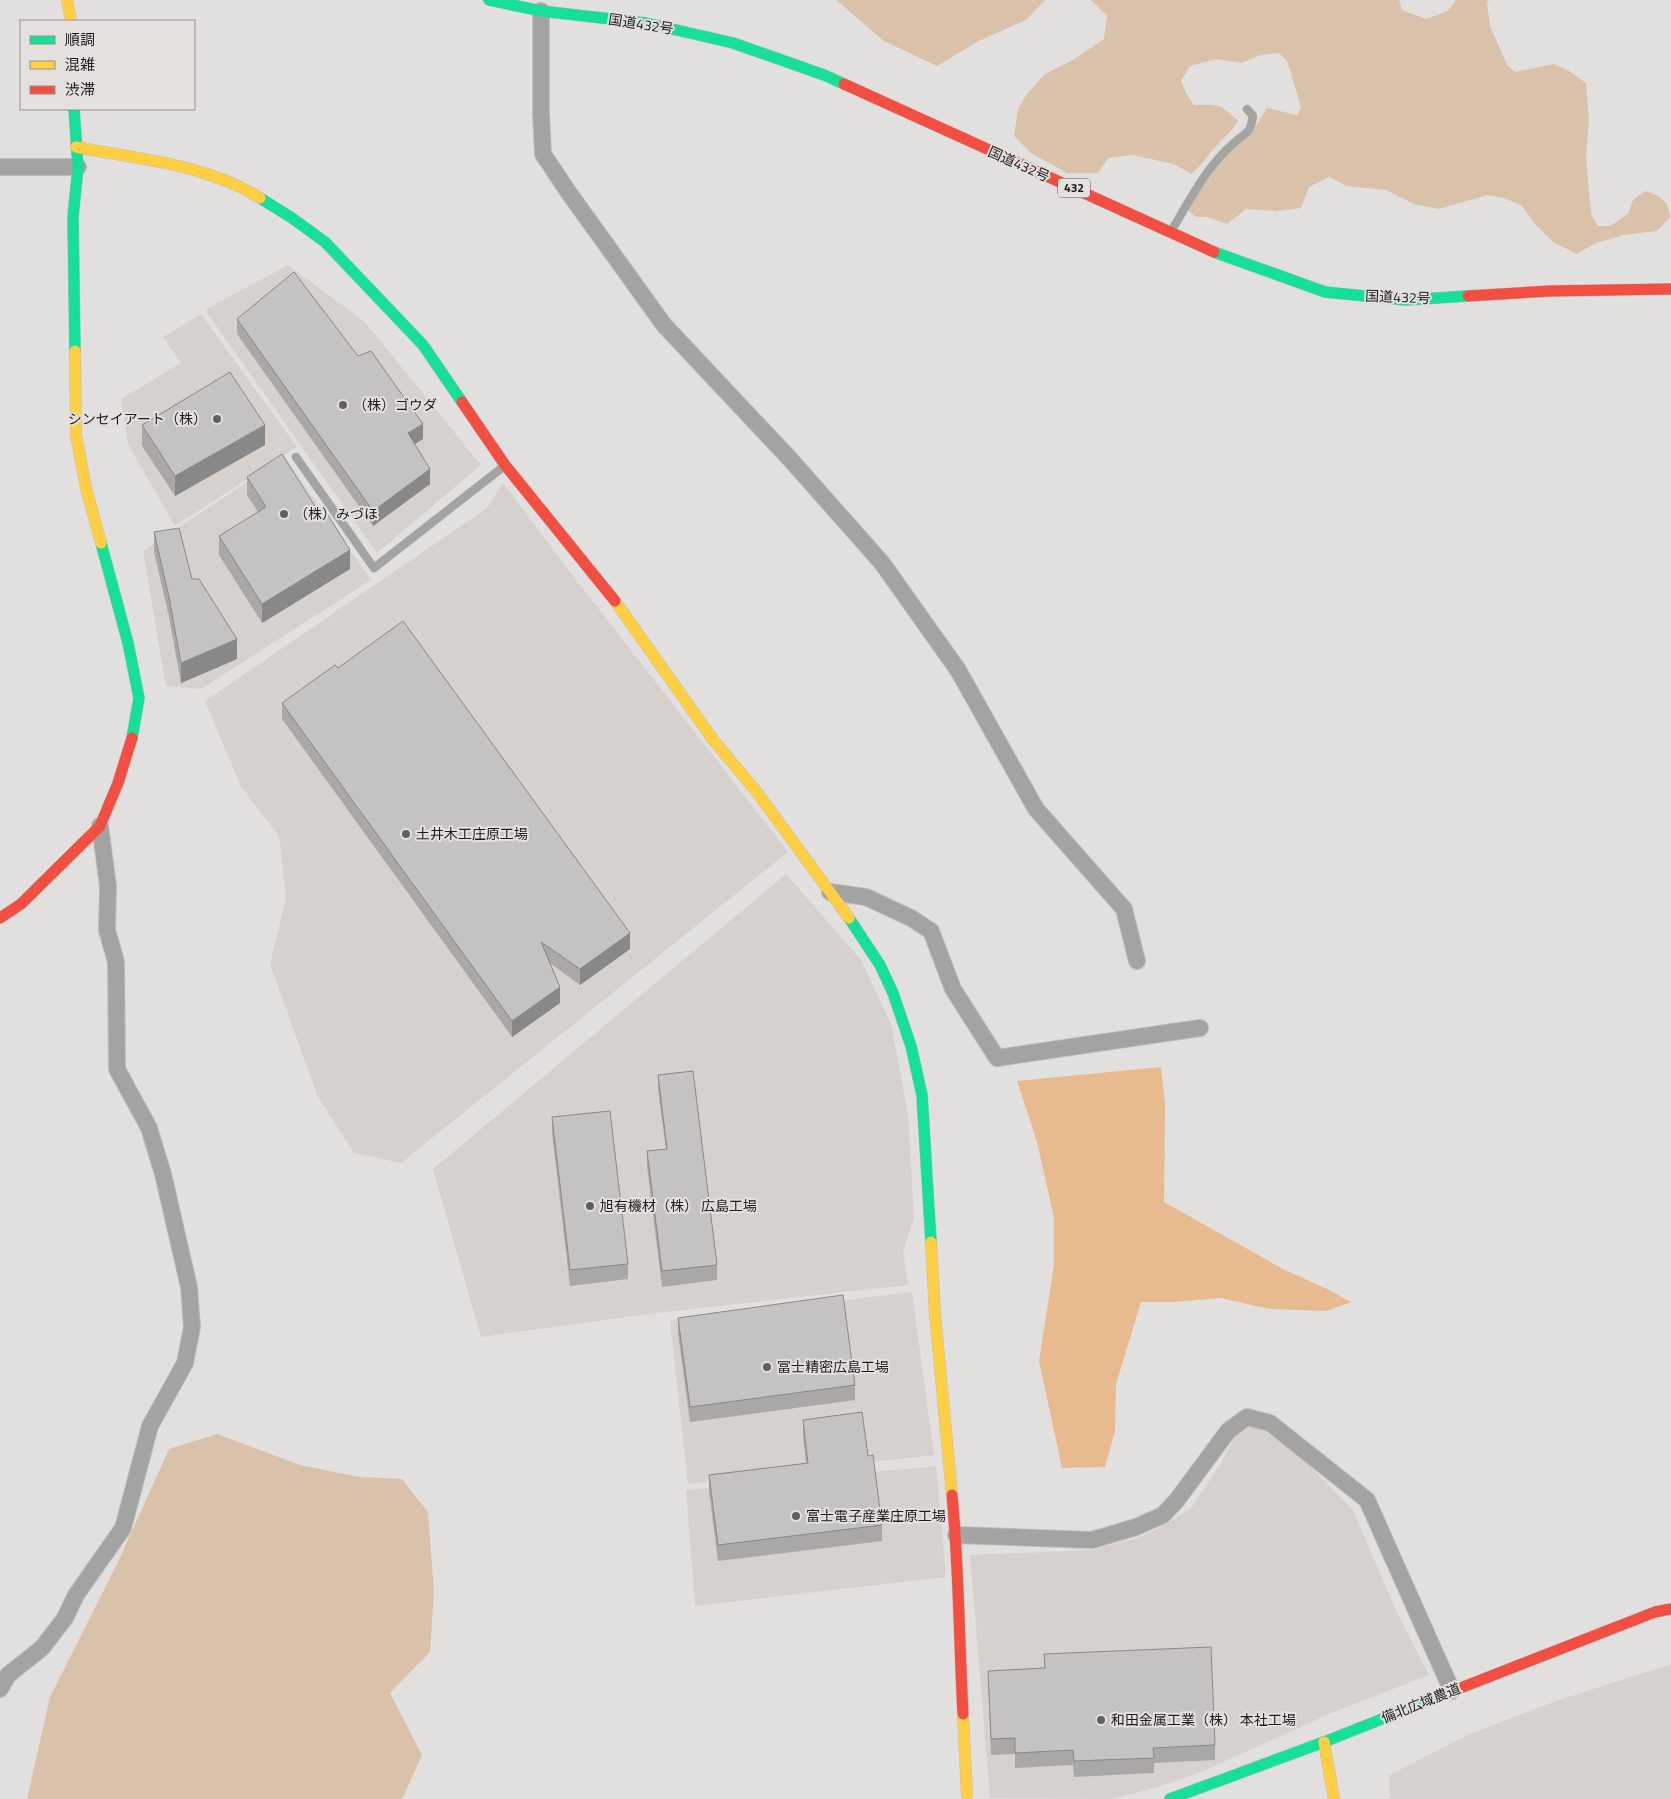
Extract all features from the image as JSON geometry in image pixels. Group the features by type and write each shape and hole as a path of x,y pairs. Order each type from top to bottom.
{"main road":[{"path":"67,0 71,20"},
{"name":"国道432号","path":"490,0 541,11 646,23 733,43 824,75 1217,253 1325,292 1406,300 1549,291 1671,289"},
{"path":"0,918 21,904 100,826 118,783 132,740 139,698 128,643 86,488 76,435 73,217 78,167 74,110"},
{"path":"76,147 172,165 225,180 254,194 318,237 423,345 505,465 615,602 714,741 756,791 875,957 893,993 911,1046 922,1095 935,1314 956,1535 958,1624 967,1795"},
{"name":"備北広域農道","path":"1170,1799 1324,1742 1655,1612 1671,1608"},
{"path":"1324,1742 1334,1799"}],"street":[{"path":"541,11 543,154 569,194 664,325 790,459 882,564 958,670 1036,809 1124,909 1137,961"},
{"path":"0,167 78,167"},
{"path":"0,1689 8,1675 42,1648 65,1618 76,1595 123,1528 150,1426 184,1363 192,1327 189,1287 163,1174 149,1128 117,1069 116,962 107,930 108,886 100,826"},
{"path":"830,892 866,897 910,918 931,931 953,989 997,1058 1200,1028"},
{"path":"956,1535 1092,1540 1136,1527 1163,1515 1177,1500 1228,1431 1247,1417 1270,1423 1367,1500 1452,1691"}],"lane":[{"path":"1171,232 1209,168 1251,128 1253,116 1247,108"},
{"path":"296,457 374,568 505,465"}],"shaded area":[{"path":"836,0 1045,0 1026,20 979,41 937,66 884,41"},
{"path":"1091,0 1399,0 1402,10 1426,19 1448,11 1456,0 1490,0 1487,2 1490,26 1507,65 1515,72 1554,64 1569,71 1586,83 1589,120 1586,158 1591,213 1598,226 1610,226 1628,214 1633,200 1645,191 1663,199 1668,206 1670,217 1657,231 1624,235 1596,243 1577,254 1553,242 1536,225 1521,205 1504,198 1488,195 1438,209 1414,204 1386,190 1347,186 1329,177 1309,187 1301,208 1276,211 1246,209 1227,224 1207,217 1196,217 1188,210 1204,180 1238,143 1251,134 1267,108 1297,115 1301,107 1287,61 1279,53 1261,55 1241,63 1217,59 1190,66 1181,81 1194,105 1219,106 1238,121 1191,174 1174,164 1132,155 1108,158 1098,173 1067,173 1031,153 1014,136 1018,109 1027,94 1045,74 1073,60 1104,39 1107,16"},
{"path":"288,265 365,322 481,465 377,553 205,310"},
{"path":"201,314 297,447 175,526 128,444 121,399 181,363 163,337"},
{"path":"285,457 371,580 201,689 166,686 143,551"},
{"path":"503,483 788,852 401,1163 354,1153 317,1095 270,964 286,898 279,836 241,787 205,701 487,508"},
{"path":"786,874 861,960 892,1026 908,1116 914,1218 903,1251 908,1285 656,1313 481,1337 433,1169"},
{"path":"1161,1067 1165,1105 1164,1202 1283,1269 1351,1302 1327,1311 1270,1309 1220,1298 1175,1302 1141,1302 1116,1384 1115,1431 1105,1467 1062,1468 1039,1361 1054,1265 1054,1218 1037,1142 1017,1081"},
{"path":"912,1292 934,1455 688,1484 670,1321"},
{"path":"1251,1426 1264,1431 1303,1459 1353,1510 1394,1606 1429,1675 1334,1712 1201,1772 1158,1787 1112,1799 990,1798 970,1555 1093,1550 1140,1537 1168,1523 1191,1508 1221,1463 1235,1437"},
{"path":"217,1434 300,1465 359,1477 402,1479 428,1512 434,1592 430,1652 390,1693 422,1755 404,1795 401,1799 27,1799 50,1697 117,1564 169,1449"},
{"path":"936,1466 946,1577 695,1606 686,1490"},
{"path":"1671,1664 1671,1799 1390,1799 1389,1775 1470,1734 1556,1701"}],"building":[{"name":"（株）ゴウダ","path":"294,272 358,356 371,351 423,424 408,433 430,469 373,511 237,319"},
{"name":"シンセイアート（株）","path":"230,372 265,425 175,476 142,425"},
{"path":"282,454 323,519 328,515 350,550 262,604 219,536 266,507 247,477"},
{"path":"179,528 192,579 199,579 237,639 181,663 169,597 154,532"},
{"name":"土井木工庄原工場","path":"403,621 630,933 580,969 541,942 560,987 512,1021 282,703 335,665 338,668"},
{"path":"693,1071 717,1265 662,1271 647,1151 667,1149 658,1075"},
{"name":"旭有機材（株） 広島工場","path":"610,1111 628,1264 570,1270 552,1117"},
{"name":"冨士精密広島工場","path":"843,1295 855,1385 690,1407 678,1318"},
{"name":"富士電子産業庄原工場","path":"862,1412 868,1456 873,1455 882,1525 718,1545 709,1475 808,1463 803,1420"},
{"name":"和田金属工業（株） 本社工場","path":"1211,1647 1215,1745 1153,1748 1154,1758 1074,1761 1073,1750 1015,1753 1015,1738 991,1739 988,1671 1045,1668 1044,1654"}],"traffic: fast":[{"path":"489,0 541,11 646,23 733,43 824,75 844,84"},
{"path":"74,110 78,167 73,217 75,351"},
{"path":"260,198 325,242 423,345 462,402"},
{"path":"1214,252 1325,292 1406,300 1468,296"},
{"path":"101,543 128,643 139,698 132,738"},
{"path":"849,918 880,965 893,993 911,1046 922,1095 931,1242"},
{"path":"1170,1799 1324,1742 1445,1694"}],"traffic: slow":[{"path":"67,0 71,20"},
{"path":"76,147 147,159 194,170 217,177 260,198"},
{"path":"75,351 76,435 86,488 101,543"},
{"path":"615,601 714,741 756,791 849,918"},
{"path":"931,1242 935,1314 952,1495"},
{"path":"963,1714 967,1795"},
{"path":"1324,1742 1334,1799"}],"traffic: jam":[{"path":"844,84 1214,252"},
{"path":"1468,296 1549,291 1671,289"},
{"path":"462,402 505,465 615,601"},
{"path":"0,918 21,904 100,826 118,783 132,738"},
{"path":"952,1495 958,1577 963,1714"},
{"path":"1445,1694 1655,1612 1671,1609"}],"place":[{"name":"（株）ゴウダ","path":"343,405"},
{"name":"シンセイアート（株）","path":"217,419"},
{"name":"（株）みづほ","path":"284,514"},
{"name":"土井木工庄原工場","path":"406,834"},
{"name":"旭有機材（株） 広島工場","path":"590,1206"},
{"name":"冨士精密広島工場","path":"767,1367"},
{"name":"富士電子産業庄原工場","path":"796,1516"},
{"name":"和田金属工業（株） 本社工場","path":"1101,1720"}]}
